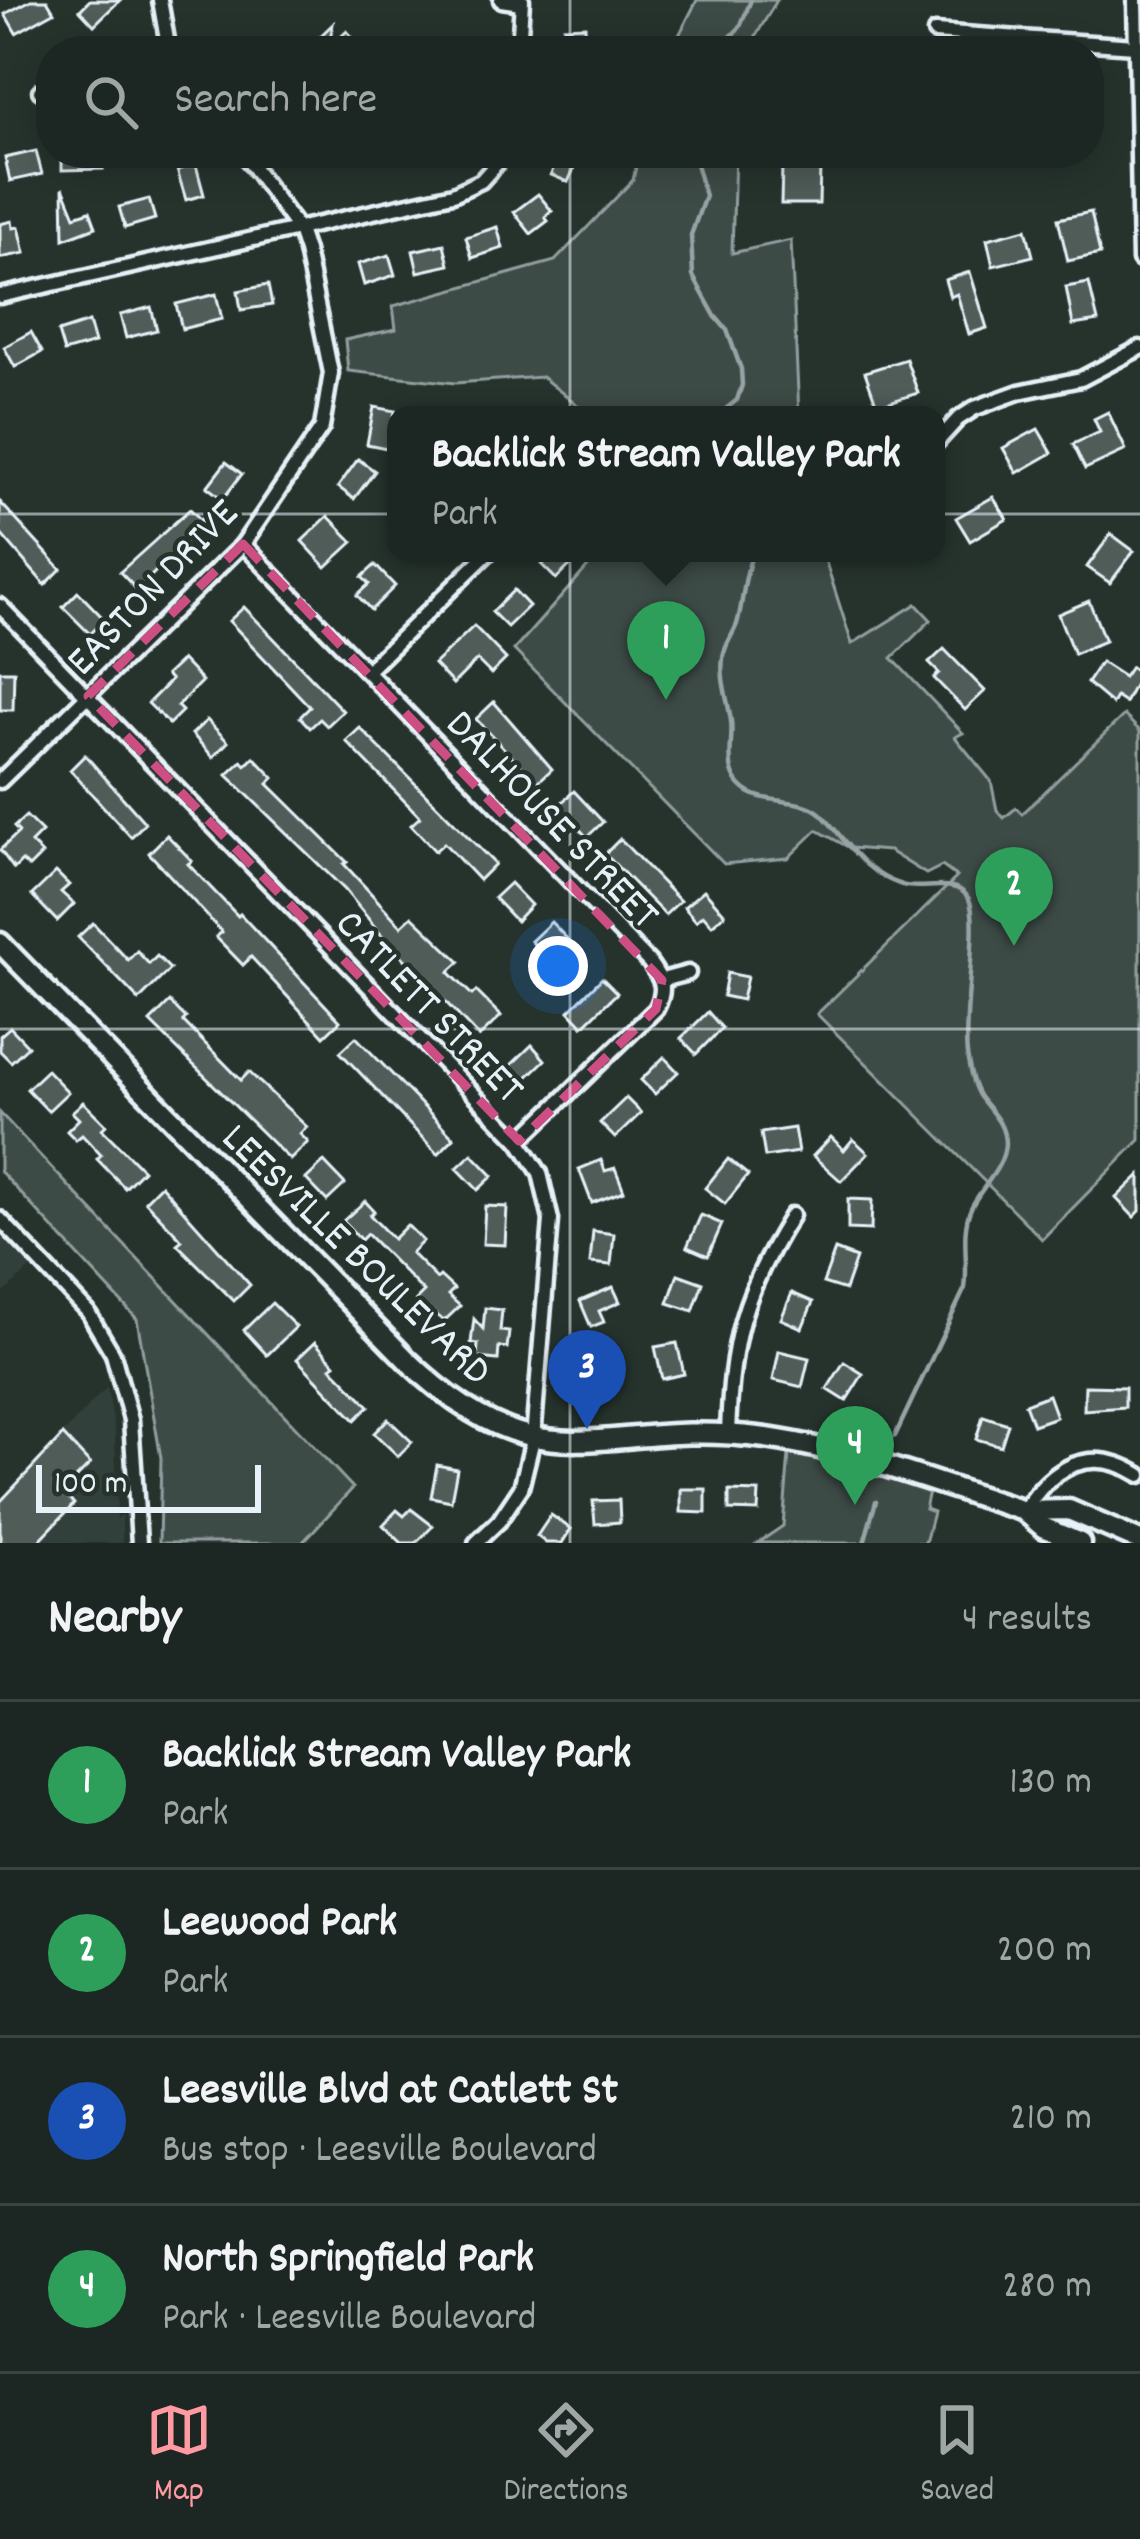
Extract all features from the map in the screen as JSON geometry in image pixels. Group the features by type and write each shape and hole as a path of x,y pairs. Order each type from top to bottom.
{"street":[{"path":"160,0 162,36"},
{"path":"501,0 521,2 520,36"},
{"path":"1135,0 1140,260"},
{"path":"935,32 992,36"},
{"path":"1104,44 1135,46"},
{"name":"EASTON DRIVE","path":"0,782 244,544 310,449 328,412 329,355 299,230 254,168"},
{"path":"0,296 462,191 494,168"},
{"path":"945,435 975,407 1096,373 1140,348"},
{"name":"DALHOUSE STREET","path":"244,544 662,980 656,1009 520,1142"},
{"path":"368,670 479,562"},
{"name":"CATLETT STREET","path":"0,606 520,1142 540,1173 551,1220 533,1439 521,1488 476,1543"},
{"name":"LEESVILLE BOULEVARD","path":"0,943 429,1382 493,1425 533,1439 588,1442 728,1434 816,1448 1024,1511 1069,1510 1140,1541"},
{"path":"662,980 688,973"},
{"path":"728,1434 732,1355 740,1317 792,1215"},
{"path":"0,1219 88,1312 113,1354 131,1420 139,1543"},
{"path":"1024,1511 1047,1479 1070,1466 1109,1462 1140,1475"},
{"name":"LEESVILLE BOULEVARD","path":"1024,1511 1042,1527 1079,1543"}],"highlighted area":[{"path":"243,544 662,980 656,1009 519,1141 88,696"}],"shaded area":[{"path":"697,0 777,0 756,36 679,36"},
{"path":"636,168 735,168 732,253 791,240 799,406 579,406 542,377 455,383 348,371 345,340 396,329 393,306 555,261 633,180"},
{"path":"592,562 826,562 852,644 916,604 931,620 892,658 963,733 955,737 991,781 997,810 1004,818 1016,808 1022,814 1124,715 1140,731 1140,1140 1042,1239 817,1014 957,877 942,866 926,874 889,851 850,848 817,830 788,858 724,864 514,650"},
{"path":"0,1113 353,1488 302,1543 159,1543 161,1458 137,1319 0,1171"},
{"path":"0,1216 40,1260 0,1296"},
{"path":"107,1387 115,1432 122,1543 0,1543 0,1500"},
{"path":"790,1442 931,1482 925,1509 933,1512 925,1543 758,1543 783,1526"}],"building":[{"path":"31,0 47,0 54,12 16,33 5,14"},
{"path":"90,0 120,0 94,25 80,10"},
{"path":"585,26 585,36 564,36 564,27"},
{"path":"36,151 36,168 42,174 10,181 5,158"},
{"path":"197,168 204,195 186,200 177,170"},
{"path":"553,168 574,168 568,182 551,175"},
{"path":"782,168 820,168 819,204 781,204"},
{"path":"63,187 75,216 90,211 96,227 64,239"},
{"path":"538,194 552,211 545,217 548,221 531,234 514,212"},
{"path":"149,199 155,219 125,228 119,207"},
{"path":"1091,212 1100,254 1068,261 1058,219"},
{"path":"12,221 13,228 19,227 25,253 0,258 0,224"},
{"path":"497,227 503,248 472,258 466,237"},
{"path":"1026,229 1033,256 993,266 987,239"},
{"path":"444,244 449,265 418,272 413,251"},
{"path":"389,255 395,275 364,285 358,264"},
{"path":"970,272 987,328 969,334 957,294 950,297 945,280"},
{"path":"1089,283 1098,321 1073,325 1066,287"},
{"path":"268,285 272,305 241,310 238,291"},
{"path":"216,294 222,319 182,329 176,304"},
{"path":"151,307 157,330 126,338 120,315"},
{"path":"89,322 95,343 64,352 58,332"},
{"path":"31,332 42,352 15,367 4,347"},
{"path":"906,359 918,393 877,406 865,372"},
{"path":"374,407 387,409 387,448 367,444"},
{"path":"1108,412 1126,450 1085,469 1073,444 1100,432 1094,419"},
{"path":"1038,429 1052,453 1017,473 1003,448"},
{"path":"358,459 375,471 354,499 338,487"},
{"path":"226,462 242,474 223,499 207,487"},
{"path":"993,497 1007,519 970,541 956,518"},
{"path":"0,502 61,569 45,585 0,533"},
{"path":"190,509 204,523 137,590 120,572"},
{"path":"328,516 353,542 326,567 302,541"},
{"path":"1111,534 1134,551 1110,583 1087,567"},
{"path":"545,562 574,562 556,579 542,565"},
{"path":"375,565 395,586 371,610 357,595 369,584 362,577"},
{"path":"514,590 529,606 507,627 492,612"},
{"path":"78,592 105,620 90,634 63,607"},
{"path":"1089,601 1105,641 1074,654 1058,614"},
{"path":"244,607 343,711 327,726 320,719 310,728 300,717 310,707 229,621"},
{"path":"474,626 506,659 491,674 477,660 453,684 434,664"},
{"path":"944,649 985,691 965,710 934,678 939,673 929,663"},
{"path":"182,660 202,681 177,706 182,711 169,724 148,703 171,680 166,675"},
{"path":"1101,662 1124,677 1131,667 1140,674 1125,703 1116,697 1112,704 1087,683"},
{"path":"0,671 14,671 13,710 0,710"},
{"path":"494,702 552,769 537,783 476,719"},
{"path":"207,720 228,742 213,757 192,734"},
{"path":"360,728 495,864 479,880 444,843 435,851 411,825 420,817 346,741"},
{"path":"85,755 145,823 131,837 70,770"},
{"path":"254,757 274,778 268,784 347,862 344,864 401,926 412,916 460,962 449,972 501,1016 479,1037 345,890 227,775"},
{"path":"574,791 603,822 587,837 558,806"},
{"path":"26,816 42,832 31,843 42,854 29,867 22,861 14,869 0,850 19,832 14,827"},
{"path":"167,835 192,861 188,864 340,1021 324,1036 251,957 243,965 216,937 222,932 149,853"},
{"path":"620,839 680,901 665,915 605,854"},
{"path":"56,872 69,885 61,892 74,904 57,921 32,895"},
{"path":"510,883 531,905 516,921 494,898"},
{"path":"704,890 725,914 712,925 703,915 696,921 684,907"},
{"path":"551,922 575,947 555,966 531,941"},
{"path":"93,923 128,960 137,951 149,964 157,956 170,969 139,1000 78,937"},
{"path":"727,973 747,977 742,1000 723,996"},
{"path":"602,978 617,993 583,1026 569,1011"},
{"path":"170,1002 241,1080 249,1072 307,1127 300,1134 308,1142 290,1160 150,1022"},
{"path":"708,1012 722,1028 696,1054 681,1038"},
{"path":"10,1027 28,1046 11,1062 0,1051 0,1036"},
{"path":"356,1037 454,1138 438,1154 340,1052"},
{"path":"532,1045 545,1060 523,1081 510,1066"},
{"path":"664,1057 678,1072 655,1094 641,1080"},
{"path":"47,1070 68,1092 48,1111 27,1089"},
{"path":"626,1098 641,1113 615,1138 600,1123"},
{"path":"83,1102 106,1125 102,1129 143,1170 125,1188 82,1135 76,1140 67,1131 79,1119 72,1112"},
{"path":"794,1128 798,1152 765,1157 761,1133"},
{"path":"831,1137 844,1150 853,1139 868,1153 841,1181 813,1156"},
{"path":"472,1154 493,1176 478,1190 457,1168"},
{"path":"728,1159 748,1175 725,1204 705,1188"},
{"path":"601,1160 605,1171 615,1168 624,1191 592,1203 579,1169"},
{"path":"324,1162 345,1184 327,1201 306,1179"},
{"path":"1140,1175 1140,1211 1134,1217 1116,1198"},
{"path":"161,1185 250,1285 234,1301 177,1244 182,1240 145,1201"},
{"path":"848,1199 872,1200 871,1230 848,1229"},
{"path":"365,1201 374,1211 370,1215 393,1239 407,1225 423,1241 411,1253 454,1289 448,1295 460,1306 444,1321 416,1300 424,1292 367,1234 361,1240 343,1221"},
{"path":"485,1206 507,1207 505,1245 483,1244"},
{"path":"701,1215 722,1224 708,1256 687,1247"},
{"path":"593,1231 614,1234 611,1265 590,1263"},
{"path":"835,1250 856,1258 845,1290 823,1283"},
{"path":"678,1274 703,1283 693,1311 668,1303"},
{"path":"613,1287 620,1302 599,1311 604,1322 591,1327 580,1301"},
{"path":"792,1293 813,1302 802,1328 781,1319"},
{"path":"272,1303 296,1327 267,1355 244,1330"},
{"path":"485,1308 502,1310 500,1331 509,1332 507,1348 499,1347 498,1360 477,1358 478,1344 471,1343 474,1319 483,1329"},
{"path":"315,1342 335,1364 331,1367 369,1406 355,1420 297,1359"},
{"path":"677,1343 684,1374 662,1379 655,1347"},
{"path":"598,1350 619,1372 602,1389 581,1367"},
{"path":"779,1351 809,1358 802,1387 773,1380"},
{"path":"844,1362 863,1374 846,1401 827,1389"},
{"path":"1085,1386 1125,1387 1125,1407 1084,1410"},
{"path":"1048,1395 1056,1417 1033,1425 1025,1404"},
{"path":"983,1416 1008,1424 1001,1446 976,1439"},
{"path":"388,1419 412,1442 398,1456 374,1433"},
{"path":"63,1435 90,1464 63,1491 74,1504 37,1543 0,1543 0,1502"},
{"path":"437,1465 457,1469 451,1501 431,1497"},
{"path":"681,1489 706,1489 706,1513 681,1512"},
{"path":"729,1491 759,1492 758,1511 729,1510"},
{"path":"619,1500 620,1522 595,1524 593,1501"},
{"path":"411,1509 433,1526 416,1543 402,1543 383,1525 397,1510 404,1516"},
{"path":"551,1515 571,1529 562,1543 546,1543 537,1536"}],"waterway":[{"path":"731,36 751,0"},
{"path":"697,168 705,196 691,235 693,276 727,330 741,369 742,385 729,406"},
{"path":"750,562 737,624 722,666 731,721 731,766 737,782 762,798 813,808 876,872 910,887 956,888 969,899 972,911 967,1054 975,1087 1000,1124 1005,1144 1001,1161 968,1217 965,1288 895,1436"},
{"path":"864,1543 876,1501"}],"place":[{"name":"Backlick Stream Valley Park","path":"666,700"},
{"name":"Leewood Park","path":"1014,946"},
{"name":"Leesville Blvd at Catlett St","path":"587,1429"},
{"name":"North Springfield Park","path":"855,1505"}]}
